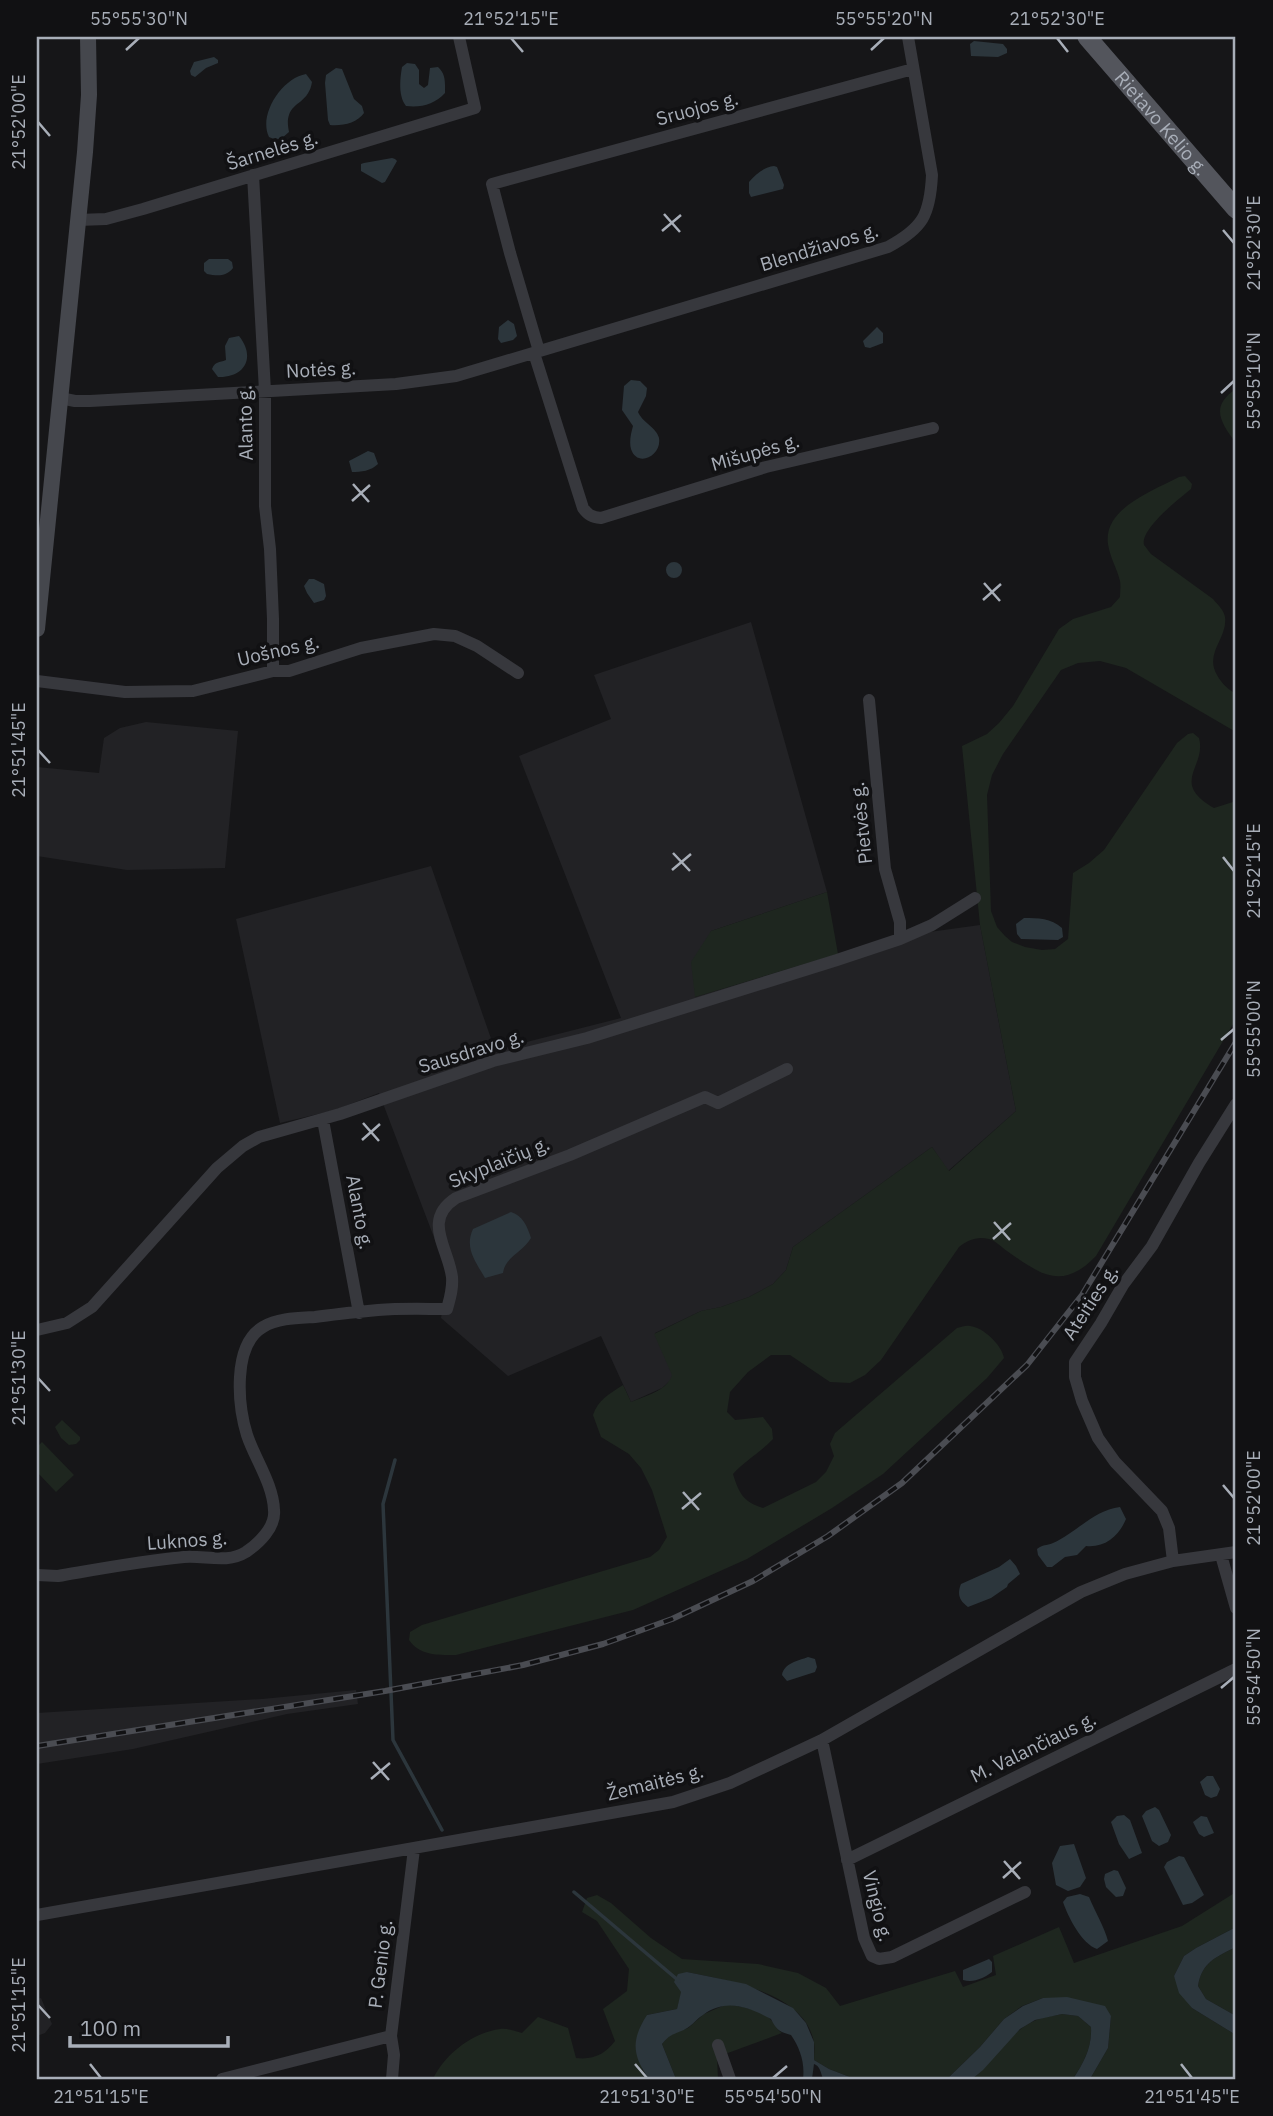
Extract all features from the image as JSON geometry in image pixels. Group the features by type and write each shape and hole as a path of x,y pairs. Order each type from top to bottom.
{"main road":[{"path":"37,629 40,557 60,398 89,95 88,37"},
{"name":"Rietavo Kelio g.","path":"1087,37 1236,209"}],"street":[{"name":"Šarnelės g.","path":"78,220 106,219 142,209 475,108 460,37"},
{"name":"Blendžiavos g.","path":"536,352 869,254 906,237 921,224 931,194 932,175 908,37"},
{"name":"Sruojos g.","path":"536,352 492,184 913,69"},
{"name":"Alanto g.","path":"253,175 265,391 265,506 274,619 273,671"},
{"name":"Notės g.","path":"60,398 90,401 396,384 444,377 536,352"},
{"name":"Mišupės g.","path":"536,352 580,500 589,516 601,519 766,467 933,428"},
{"name":"Uošnos g.","path":"37,681 125,692 193,691 273,671 289,671 361,648 434,634 455,636 477,646 518,673"},
{"name":"Pietvės g.","path":"869,700 885,869 900,922 900,939"},
{"name":"Sausdravo g.","path":"37,1330 67,1323 92,1307 217,1168 243,1146 272,1132 323,1120 493,1061 587,1038 900,939 932,925 975,898"},
{"name":"Skyplaičių g.","path":"275,1511 268,1485 247,1434 241,1404 240,1378 243,1354 249,1338 263,1327 281,1320 379,1310 447,1309 453,1289 452,1274 438,1221 442,1211 456,1198 570,1155 705,1097 718,1103 787,1069"},
{"name":"Ateities g.","path":"1173,1561 1168,1528 1162,1511 1115,1462 1098,1438 1074,1377 1075,1362 1123,1285 1152,1246 1236,1104"},
{"name":"Alanto g.","path":"323,1120 359,1313"},
{"name":"Luknos g.","path":"37,1575 58,1576 188,1556 219,1559 243,1554 257,1544 271,1527 275,1511"},
{"name":"Žemaitės g.","path":"37,1915 673,1802 730,1783 822,1740 1081,1592 1125,1574 1173,1561 1236,1552"},
{"path":"1221,1555 1236,1608"},
{"name":"M. Valančiaus g.","path":"847,1860 1236,1669"},
{"name":"Vingio g.","path":"822,1740 864,1938 872,1956 879,1959 892,1957 1025,1892"},
{"name":"P. Genio g.","path":"222,2079 391,2036 414,1849"},
{"path":"391,2036 394,2055 392,2079"},
{"path":"718,2045 730,2079"}],"shaded area":[{"path":"974,41 1003,44 1007,53 998,57 971,56 970,44"},
{"path":"214,57 218,63 195,77 191,75 194,62"},
{"path":"407,63 415,64 419,70 419,84 424,88 428,85 430,68 438,67 444,76 445,93 427,104 406,106 400,82 402,67"},
{"path":"336,68 342,69 354,99 362,106 364,113 349,123 330,125 325,83 326,75"},
{"path":"306,74 312,82 310,89 291,111 288,119 289,132 276,140 269,137 267,118 274,99 289,82"},
{"path":"392,158 397,161 385,182 382,183 361,171 361,164"},
{"path":"777,167 783,189 751,197 749,182 760,171"},
{"path":"209,259 228,259 233,268 221,275 207,274 204,271 204,263"},
{"path":"508,320 514,324 517,336 501,343 498,339 499,327"},
{"path":"877,327 883,333 883,343 865,347 863,341"},
{"path":"239,336 247,351 245,365 235,374 218,377 212,369 213,366 226,360 225,346 229,338"},
{"path":"631,380 640,381 647,388 638,412 659,438 657,450 643,459 634,455 631,449 633,426 622,410 624,386"},
{"path":"1236,389 1236,443 1222,421 1220,408 1228,395"},
{"path":"368,451 374,453 378,464 369,470 352,472 349,461"},
{"path":"1185,476 1192,484 1191,489 1154,523 1144,538 1144,545 1151,554 1213,599 1223,612 1225,625 1213,660 1221,681 1236,694 1236,732 1126,668 1100,661 1078,663 1061,670 1003,754 992,775 987,795 991,911 997,927 1012,942 1042,950 1055,949 1068,939 1073,873 1104,850 1177,743 1188,734 1193,733 1199,738 1200,748 1192,782 1194,790 1214,808 1236,801 1236,1019 1096,1256 1073,1273 1052,1276 1030,1267 991,1240 973,1239 959,1247 881,1360 865,1375 850,1383 830,1382 790,1355 771,1355 748,1372 730,1392 727,1412 735,1420 763,1417 772,1429 773,1439 733,1474 743,1496 763,1508 816,1482 826,1472 834,1456 830,1444 835,1433 957,1328 975,1327 986,1333 996,1342 1004,1358 987,1378 883,1474 747,1559 633,1610 456,1655 430,1654 418,1649 409,1640 410,1632 422,1625 650,1557 659,1550 667,1537 652,1490 641,1468 629,1454 601,1437 593,1415 601,1401 623,1385 631,1402 655,1392 669,1381 672,1375 654,1334 701,1311 749,1297 773,1284 786,1270 793,1247 932,1147 949,1171 1016,1111 980,925 962,746 987,734 999,723 1013,706 1059,629 1073,619 1111,607 1120,597 1120,581 1108,544 1113,520 1132,502"},
{"path":"674,562 680,564 680,576 674,578 668,576 666,570 668,564"},
{"path":"309,579 324,584 324,600 314,603 304,586"},
{"path":"751,622 827,892 711,931 695,997 893,937 980,925 1016,1111 948,1171 932,1147 793,1247 786,1270 773,1284 749,1297 701,1311 655,1333 673,1375 662,1388 631,1402 601,1336 508,1376 441,1318 448,1280 443,1261 379,1093 335,1110 280,1123 236,919 431,866 495,1050 621,1018 519,756 611,719 594,675"},
{"path":"146,722 238,731 225,868 127,870 37,856 37,767 99,773 104,738 120,728"},
{"path":"827,892 838,954 695,997 691,962 711,931"},
{"path":"1024,918 1049,920 1062,928 1063,937 1058,940 1021,939 1017,934 1016,924"},
{"path":"511,1212 524,1222 531,1238 507,1263 503,1273 485,1278 470,1249 473,1229"},
{"path":"62,1420 80,1437 76,1444 69,1445 61,1438 55,1427"},
{"path":"42,1442 74,1475 56,1492 37,1472 37,1447"},
{"path":"1120,1507 1126,1519 1115,1536 1105,1543 1086,1546 1077,1555 1065,1557 1052,1567 1047,1567 1038,1555 1039,1547 1061,1539 1102,1512"},
{"path":"1010,1559 1020,1574 991,1598 968,1607 960,1597 961,1584 999,1567"},
{"path":"808,1657 815,1659 815,1672 787,1681 782,1675 783,1671 792,1663"},
{"path":"356,1690 358,1704 287,1714 133,1749 37,1764 37,1713 262,1699"},
{"path":"1207,1776 1213,1776 1220,1789 1217,1796 1211,1798 1205,1795 1200,1782"},
{"path":"1155,1807 1171,1835 1168,1842 1159,1846 1152,1841 1142,1816"},
{"path":"1124,1815 1130,1820 1142,1853 1129,1859 1119,1844 1111,1822 1117,1816"},
{"path":"1201,1816 1207,1817 1214,1833 1204,1837 1199,1834 1193,1822"},
{"path":"1074,1844 1086,1878 1080,1887 1068,1891 1056,1885 1052,1863 1060,1846"},
{"path":"1179,1856 1184,1857 1204,1895 1183,1905 1164,1867 1167,1862"},
{"path":"1118,1871 1126,1888 1123,1896 1116,1897 1106,1887 1105,1874"},
{"path":"1236,1892 1236,1927 1184,1956 1174,1976 1192,2008 1236,2035 1236,2079 1090,2079 1108,2048 1111,2016 1043,1998 1022,2006 1004,2019 947,2079 855,2079 814,2060 814,2043 808,2026 797,2012 781,2000 743,1985 687,1972 677,2009 647,2015 642,2069 649,2079 433,2079 452,2053 470,2040 500,2029 522,2033 538,2017 568,2028 576,2058 594,2057 611,2046 615,2041 603,2009 627,1991 629,1969 597,1921 582,1912 587,1898 597,1895 682,1959 758,1964 798,1973 826,1988 840,2006 955,1971 963,1987 996,1975 993,1956 1059,1927 1074,1963 1182,1926"},
{"path":"1080,1894 1089,1897 1108,1941 1097,1949 1081,1936 1063,1902 1067,1897"},
{"path":"1236,1927 1236,1947 1216,1957 1207,1966 1198,1986 1206,1999 1236,2016 1236,2035 1192,2008 1179,1993 1174,1976 1184,1956"},
{"path":"1236,1947 1236,2016 1206,1999 1198,1986 1207,1966 1216,1957"},
{"path":"989,1959 992,1962 992,1972 979,1979 963,1980 963,1970"},
{"path":"687,1972 746,1984 793,2008 806,2023 814,2042 814,2060 855,2079 823,2079 819,2068 814,2064 812,2079 803,2079 801,2056 791,2035 779,2030 771,2019 745,2008 729,2006 701,2016 662,2044 676,2079 649,2079 637,2055 638,2032 647,2015 677,2009 681,1992 674,1982 678,1974"},
{"path":"1067,1997 1105,2006 1111,2016 1108,2048 1090,2079 1073,2079 1086,2054 1091,2027 1078,2016 1062,2014 1035,2020 1020,2029 972,2079 947,2079 1004,2019 1023,2006 1043,1998"},
{"path":"41,1998 52,2024 45,2033 37,2036 37,1999"},
{"path":"727,2004 762,2014 782,2033 717,2057 718,2079 676,2079 662,2044 669,2035 688,2028 704,2014"},
{"path":"1062,2014 1078,2016 1091,2027 1086,2054 1073,2079 972,2079 1026,2025"}],"waterway":[{"path":"395,1460 383,1504 393,1740 442,1830"},
{"path":"574,1892 679,1981"}],"railway":[{"path":"37,1746 385,1691 523,1665 603,1644 672,1619 753,1581 828,1536 902,1483 1027,1365 1082,1295 1236,1042"}]}
